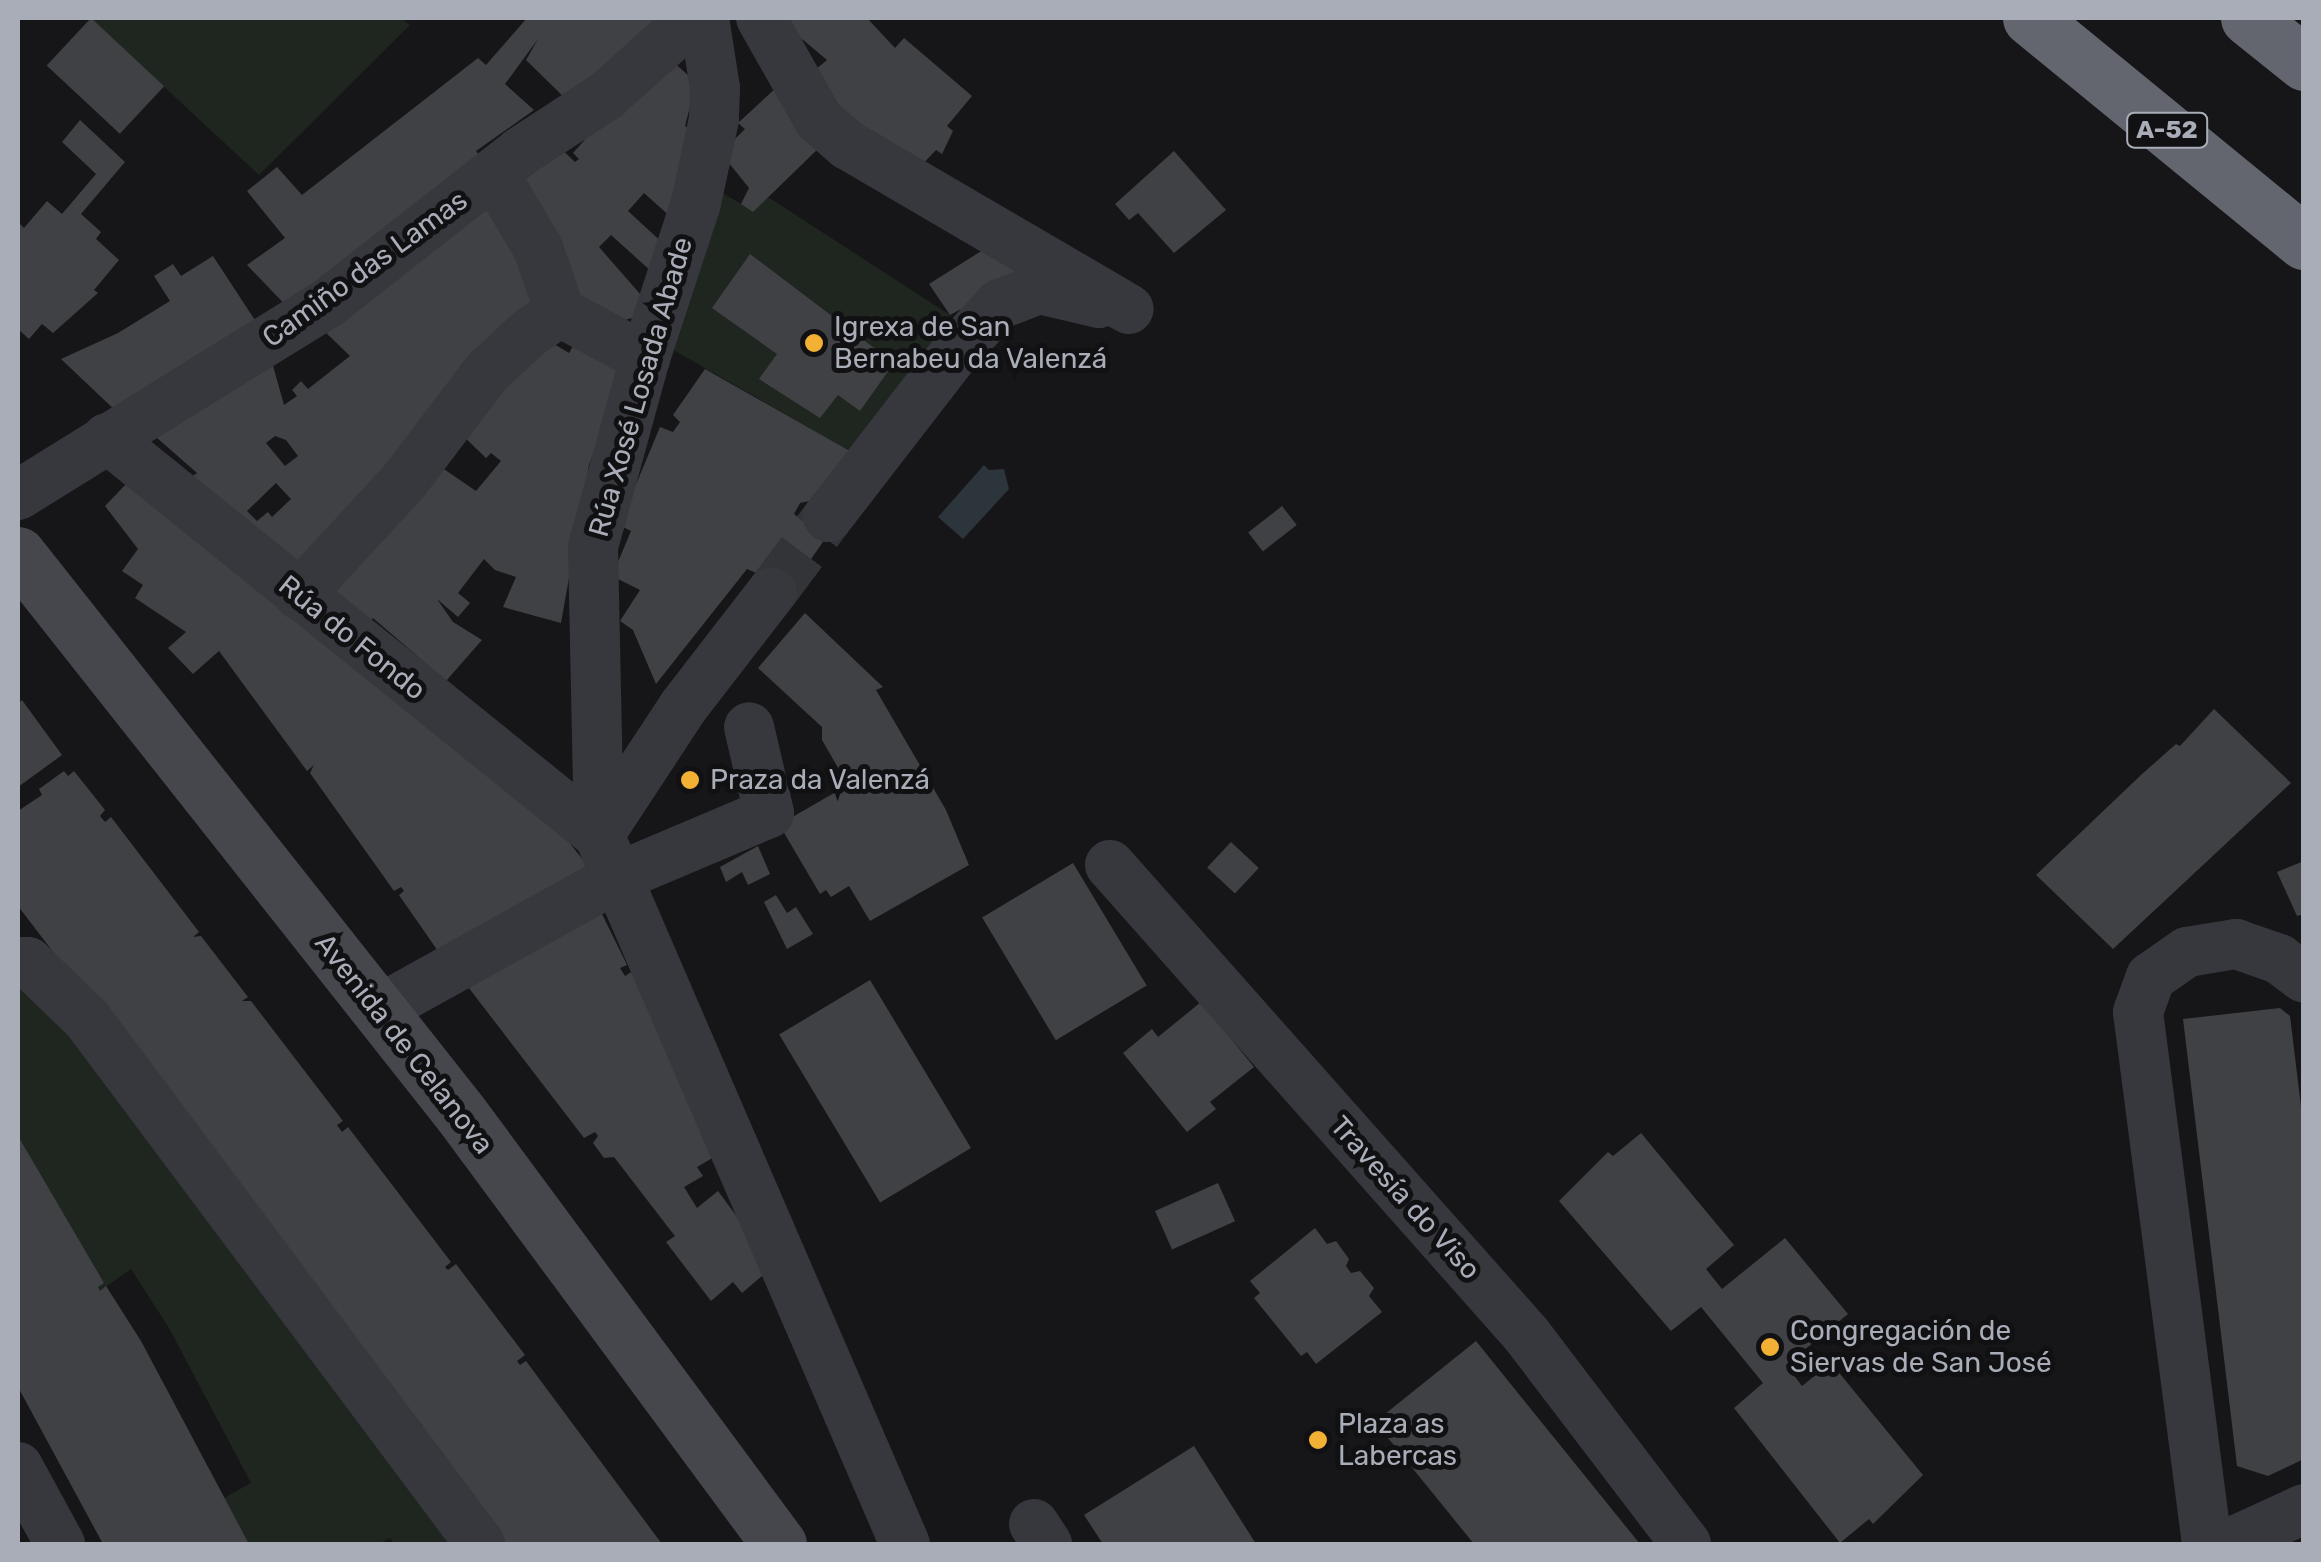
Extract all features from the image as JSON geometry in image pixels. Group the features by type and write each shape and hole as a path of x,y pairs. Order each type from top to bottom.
{"highway":[{"name":"A-52","path":"2030,18 2304,242"},
{"path":"2248,18 2304,63"}],"street":[{"name":"Camiño das Lamas","path":"18,495 329,302 494,174 606,96 693,18"},
{"name":"Rúa Xosé Losada Abade","path":"608,856 593,547 645,358 696,202 714,118 715,88 704,18"},
{"path":"761,18 820,120 848,145 1128,309 1039,289 1000,304 958,349 828,517"},
{"path":"494,174 538,248 560,312 645,358"},
{"path":"299,595 406,480 488,372 560,312"},
{"name":"Rúa do Fondo","path":"107,438 608,856"},
{"name":"Avenida de Celanova","path":"18,554 378,1010 778,1544"},
{"path":"608,856 683,707 772,592"},
{"path":"378,1010 608,856 768,813 749,727"},
{"path":"608,856 905,1544"},
{"name":"Travesía do Viso","path":"1110,865 1526,1334 1686,1544"},
{"path":"2207,1544 2138,1012 2151,977 2187,952 2236,944 2279,959 2304,978"},
{"path":"18,962 28,962 87,1019 480,1544"},
{"path":"18,1467 60,1544"},
{"path":"2228,1544 2304,1509"}],"shaded area":[{"path":"90,18 401,18 410,25 259,175"},
{"path":"716,189 753,211 768,197 950,315 946,334 857,455 668,347"},
{"path":"984,465 989,470 1004,469 1009,489 963,539 938,517"},
{"path":"22,976 480,1544 394,1544 390,1538 378,1544 249,1544 224,1498 251,1483 169,1328 131,1269 100,1291 18,1151 18,977"}],"building":[{"path":"91,18 164,86 120,134 47,66"},
{"path":"527,18 674,18 572,105 526,60 538,39 505,84 534,110 476,151 484,161 294,314 247,265 285,238 247,191 277,167 302,195 478,58 486,65"},
{"path":"777,18 867,18 895,48 904,38 972,96 947,126 953,131 942,154 936,150 918,169 828,122 809,75 827,60"},
{"path":"672,61 689,76 692,99 685,126 696,134 673,219 644,193 628,211 666,246 652,272 611,235 599,247 648,303 636,317 606,325 591,322 510,181 552,140 575,162 579,159 573,153 615,106"},
{"path":"777,87 823,144 753,212 741,204 749,188 721,153 745,129 738,123"},
{"path":"80,120 125,162 81,214 101,232 96,239 119,260 94,290 98,293 53,333 42,324 29,339 18,329 18,222 24,228 47,201 62,214 96,174 62,142"},
{"path":"1174,151 1226,210 1174,253 1138,213 1129,220 1115,204"},
{"path":"490,194 547,305 300,583 184,482 197,473 148,430 272,362 284,405 297,396 292,390 301,381 308,389 350,356 322,329","holes":["275,436 286,440 298,456 285,466 266,443","276,483 291,499 272,517 268,512 257,521 247,511"]},
{"path":"994,243 1029,273 950,315 929,284"},
{"name":"Igrexa de San Bernabeu da Valenzá","path":"750,254 894,363 860,411 838,395 820,418 759,379 777,354 712,308"},
{"path":"213,256 260,328 118,413 61,359 118,333 170,301 154,276 173,264 181,276"},
{"path":"539,335 569,353 573,346 609,359 622,376 589,465 561,623 503,607 516,577 495,570 484,559 458,593 470,603 458,617 437,599 453,622 482,640 446,681 373,618 367,626 315,581 438,465 476,491 501,461 491,453 486,458 460,433"},
{"path":"705,369 857,455 823,498 800,503 794,514 825,539 791,588 747,569 656,684 633,630 620,621 640,590 612,576 631,531 619,525 660,427 673,432 680,422 673,415"},
{"path":"127,483 527,789 587,865 582,871 440,954 399,895 404,891 401,887 394,891 310,773 314,765 307,771 219,651 193,674 168,648 186,632 135,598 143,585 122,571 138,549 105,506"},
{"path":"1282,506 1297,525 1263,551 1248,532"},
{"path":"805,613 883,687 876,690 946,810 969,865 870,921 849,886 831,897 826,890 820,894 783,831 782,823 848,785 822,740 822,727 758,668"},
{"path":"22,700 62,755 18,787 18,704"},
{"path":"2214,709 2291,783 2113,949 2036,875 2141,775 2176,744 2180,746"},
{"path":"64,771 68,776 74,771 105,810 100,816 105,822 111,817 199,932 193,937 201,936 248,997 242,1001 251,1001 343,1121 337,1125 342,1132 348,1127 451,1262 445,1267 448,1270 456,1264 525,1355 517,1361 520,1365 526,1361 662,1544 501,1544 417,1431 423,1426 334,1324 343,1318 335,1321 18,906 18,811 42,795 39,789"},
{"path":"1231,842 1259,868 1235,894 1207,868"},
{"path":"758,846 770,874 748,885 742,872 726,882 720,867"},
{"path":"2304,861 2304,914 2297,916 2277,872"},
{"path":"1073,863 1147,986 1056,1040 982,918"},
{"path":"776,895 787,913 796,907 813,934 787,949 764,902"},
{"path":"601,912 627,965 620,968 625,976 631,972 658,1018 719,1154 697,1167 703,1176 684,1187 697,1208 718,1191 760,1248 770,1269 742,1293 733,1282 711,1301 666,1242 675,1236 614,1157 604,1158 593,1143 598,1136 595,1132 584,1138 462,979"},
{"path":"870,980 971,1148 880,1203 779,1035"},
{"path":"1201,1002 1254,1067 1210,1102 1216,1109 1187,1132 1123,1053 1152,1029 1158,1037"},
{"path":"2280,1008 2290,1016 2304,1131 2304,1459 2268,1476 2237,1466 2183,1019"},
{"name":"Congregación de Siervas de San José","path":"1641,1133 1734,1245 1706,1269 1722,1289 1785,1238 1848,1314 1786,1365 1802,1386 1831,1363 1923,1475 1873,1524 1869,1519 1840,1543 1734,1408 1763,1383 1701,1307 1671,1331 1559,1201 1608,1152 1613,1156"},
{"path":"18,1136 104,1283 98,1287 100,1291 106,1286 141,1341 249,1544 103,1544 18,1387"},
{"path":"1218,1183 1235,1221 1172,1249 1155,1211"},
{"path":"1315,1228 1327,1244 1336,1241 1349,1259 1346,1266 1351,1273 1360,1271 1374,1288 1369,1296 1382,1312 1316,1364 1307,1352 1301,1356 1254,1298 1260,1293 1250,1281"},
{"path":"1476,1341 1640,1544 1474,1544 1375,1422"},
{"path":"1194,1446 1256,1544 1103,1544 1084,1515"}],"tunnel":[{"path":"772,592 828,517"}],"place":[{"name":"Igrexa de San Bernabeu da Valenzá","path":"814,343"},
{"name":"Praza da Valenzá","path":"690,780"},
{"name":"Congregación de Siervas de San José","path":"1770,1347"},
{"name":"Plaza as Labercas","path":"1318,1440"}]}
